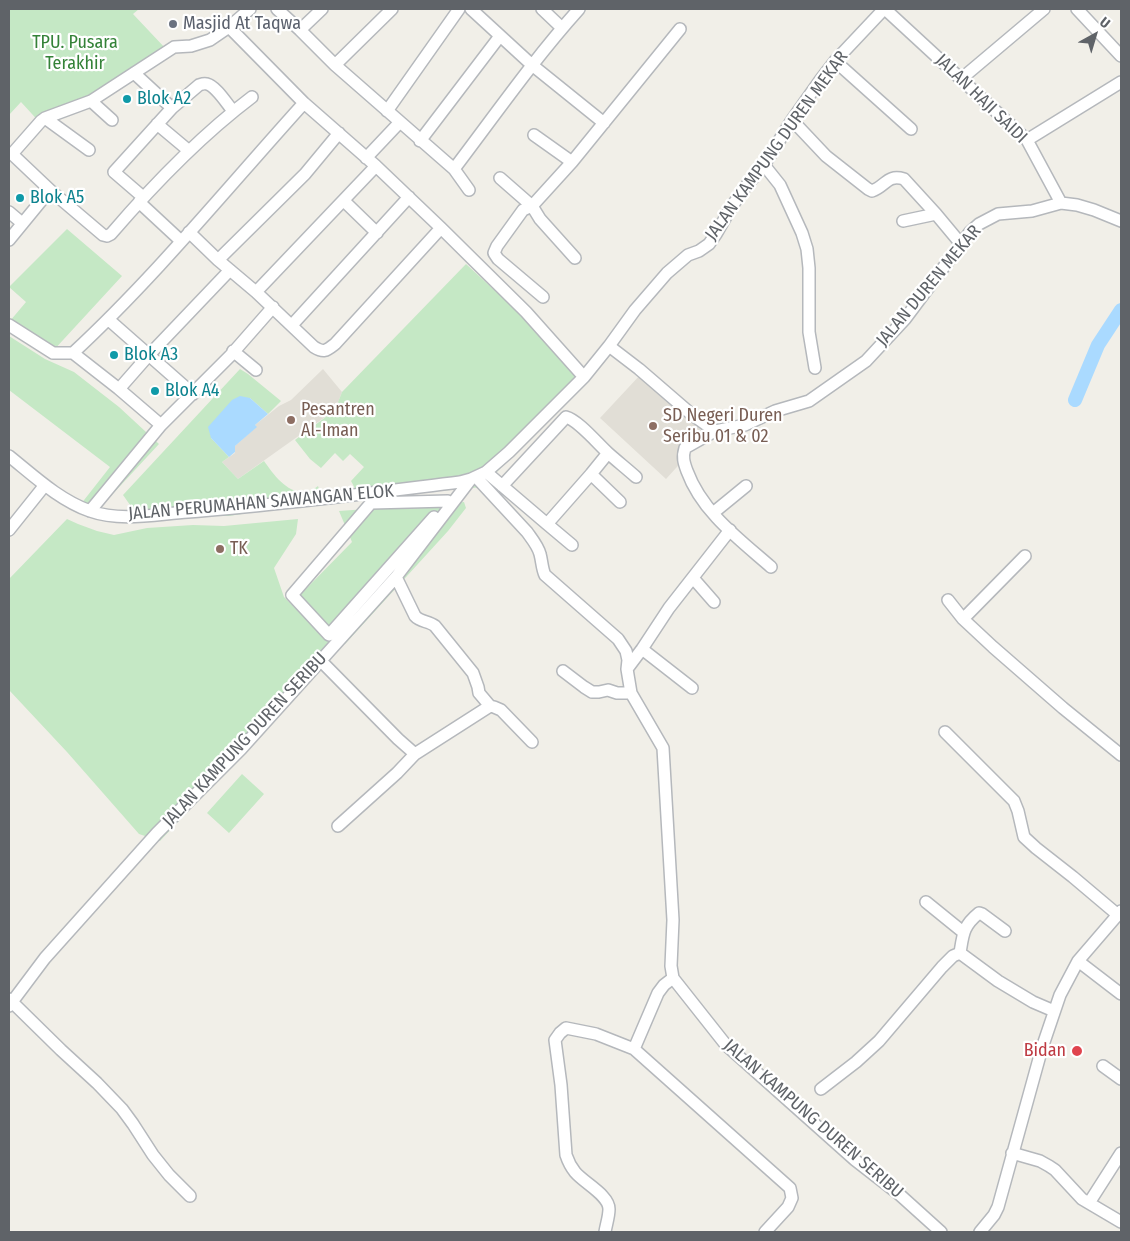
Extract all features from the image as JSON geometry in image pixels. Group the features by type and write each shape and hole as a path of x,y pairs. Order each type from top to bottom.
{"street":[{"path":"250,9 210,40 191,46 174,47 91,101 45,118 12,154 50,190 103,235 107,236 188,150 252,97"},
{"path":"277,9 335,65 454,169 469,190"},
{"path":"300,30 322,9"},
{"path":"335,65 392,9"},
{"path":"387,111 459,9"},
{"path":"471,9 532,65 604,123"},
{"path":"542,9 562,28"},
{"path":"454,169 532,65 579,9"},
{"name":"JALAN KAMPUNG DUREN MEKAR","path":"609,346 635,310 667,274 688,255 699,251 709,244 732,206 764,165 792,120 821,79 835,61 884,9"},
{"name":"JALAN HAJI SAIDI","path":"884,9 1027,140 1061,203"},
{"path":"961,80 1044,9"},
{"path":"1077,9 1121,56"},
{"path":"229,27 304,103 376,166 441,228 526,312 584,376"},
{"path":"543,297 498,259 494,253 497,246 523,210 532,206 572,162 680,29"},
{"path":"420,141 500,36"},
{"path":"835,61 911,129"},
{"path":"134,74 172,108"},
{"path":"1027,140 1121,82"},
{"path":"233,111 214,88 208,84 203,83 199,85 172,108 114,172 141,199 256,292 314,347 326,351 335,344 441,228"},
{"path":"91,101 112,120"},
{"path":"73,353 109,320 304,103"},
{"path":"45,118 89,150"},
{"path":"792,120 826,156 868,189 872,191 877,190 892,178 904,179 961,244"},
{"path":"366,158 400,122"},
{"path":"157,124 188,150"},
{"path":"218,260 306,174 338,133"},
{"path":"534,136 572,162"},
{"path":"764,165 780,185 802,233 807,249 809,268 809,332 815,368"},
{"path":"256,292 376,166"},
{"path":"500,178 532,206 540,219 575,258"},
{"path":"9,240 50,190"},
{"path":"292,325 409,197"},
{"path":"344,201 377,233"},
{"name":"JALAN DUREN MEKAR","path":"715,431 744,425 776,411 808,401 866,361 906,318 970,232 979,224 998,214 1032,212 1061,203 1094,210 1121,221"},
{"path":"9,212 22,223"},
{"path":"903,221 936,214"},
{"path":"119,389 230,270"},
{"path":"90,511 161,425 193,394 273,307"},
{"path":"109,320 193,394"},
{"path":"9,325 53,353 73,353 161,425"},
{"path":"609,346 690,413 715,431 685,448 683,458 691,483 713,513 772,567"},
{"name":"JALAN KAMPUNG DUREN SERIBU","path":"190,1196 160,1164 122,1109 97,1083 10,1002 45,958 152,839 241,749 396,577 473,478 509,452 584,376 609,346"},
{"path":"233,351 256,370"},
{"path":"502,486 566,417 571,418 636,477"},
{"path":"547,524 608,453"},
{"name":"JALAN PERUMAHAN SAWANGAN ELOK","path":"9,456 45,485 73,504 90,511 111,516 140,516 330,498 473,478"},
{"path":"591,474 620,502"},
{"path":"473,478 502,486 572,545"},
{"path":"448,501 371,503 292,595 329,636 448,501 473,478"},
{"path":"473,478 534,541 546,575 618,639 626,651 630,693 664,748 673,920 671,966 673,978 658,993 634,1048"},
{"path":"9,530 45,485"},
{"path":"713,513 746,486"},
{"path":"627,669 669,608 730,530"},
{"path":"968,623 1025,556"},
{"path":"396,577 415,616 435,626 472,673 479,693 490,706 501,710 532,742"},
{"path":"693,578 714,602"},
{"path":"948,600 993,647 1121,755"},
{"path":"642,649 692,688"},
{"path":"320,660 415,754"},
{"path":"563,671 592,692 608,690 617,693 630,693"},
{"path":"338,826 397,773 415,754 490,706"},
{"path":"945,732 1014,801 1024,837 1120,913 1078,961 1060,995 1012,1153 998,1207 980,1232"},
{"path":"926,902 963,932"},
{"path":"960,953 963,932 979,914 982,914 1005,931"},
{"path":"960,953 998,981 1034,1002 1054,1011"},
{"path":"822,1088 856,1062 878,1041 942,966 953,956 960,953"},
{"path":"1078,961 1121,994"},
{"name":"JALAN KAMPUNG DUREN SERIBU","path":"673,978 726,1044 855,1160 900,1195 941,1232"},
{"path":"605,1232 609,1208 606,1200 576,1173 566,1155 561,1085 555,1040 566,1028 596,1034 634,1048 790,1188 792,1198 788,1207 765,1232"},
{"path":"1103,1066 1121,1079"},
{"path":"1089,1203 1121,1152"},
{"path":"1012,1153 1040,1161 1055,1170 1082,1199 1121,1222"}],"shaded area":[{"name":"Pesantren Al-Iman","path":"323,369 342,392 335,410 238,479 222,462 235,453 235,446 256,427 255,425 279,406 291,400"},
{"name":"SD Negeri Duren Seribu 01 & 02","path":"641,374 706,435 666,479 600,418"}],"green space":[{"name":"TPU. Pusara Terakhir","path":"9,9 139,9 133,14 166,49 43,126 21,102 9,115"},
{"path":"67,229 122,276 52,352 10,321 26,302 9,287"},
{"path":"466,264 528,321 582,380 483,487 360,498 351,481 364,467 350,454 343,461 335,453 321,468 310,459 295,440 335,410 342,392"},
{"path":"9,336 45,359 74,372 119,407 159,444 96,512 89,517 77,509 110,467 9,390"},
{"path":"240,369 281,401 268,414 250,398 211,438 229,457 222,462 238,479 264,461 282,483 294,490 308,492 318,486 323,501 229,516 197,516 142,522 123,495"},
{"path":"464,502 466,508 448,531 345,644 297,598 352,542 339,511"},
{"path":"67,519 97,531 114,535 147,528 193,525 224,526 298,519 296,534 274,568 284,597 338,650 160,841 139,834 67,752 9,690 9,579"},
{"path":"242,774 264,794 229,833 207,813"}],"water":[{"path":"240,396 250,398 268,414 255,425 257,427 235,446 235,452 229,457 211,438 208,427 232,400"}],"waterway":[{"path":"1075,400 1098,345 1121,310"}],"place":[{"name":"Masjid At Taqwa","path":"173,24"},
{"name":"Blok A2","path":"127,99"},
{"name":"Blok A5","path":"20,198"},
{"name":"Blok A3","path":"114,355"},
{"name":"Blok A4","path":"155,391"},
{"name":"Pesantren Al-Iman","path":"291,420"},
{"name":"SD Negeri Duren Seribu 01 & 02","path":"653,426"},
{"name":"TK","path":"220,549"},
{"name":"Bidan","path":"1077,1051"}]}
